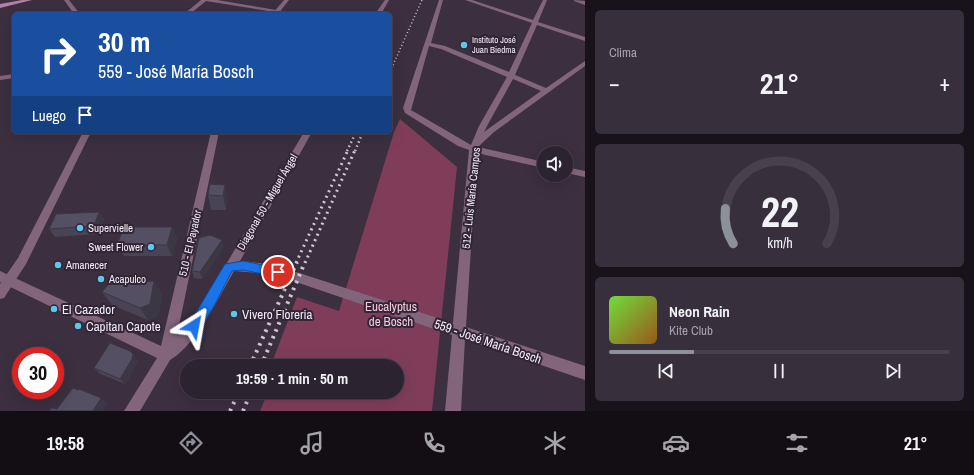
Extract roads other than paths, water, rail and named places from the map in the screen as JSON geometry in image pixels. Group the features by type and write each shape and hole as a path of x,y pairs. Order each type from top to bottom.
{"main road":[{"path":"0,6 30,0"}],"street":[{"path":"66,0 75,12"},
{"path":"190,12 206,0 276,12 287,0"},
{"path":"379,12 387,0"},
{"path":"441,0 407,108 408,111 452,140 473,149 537,163"},
{"path":"467,0 585,39"},
{"name":"512 - Luis María Campos","path":"453,411 473,149 483,126 536,23 545,0"},
{"path":"576,0 585,3"},
{"path":"428,44 443,47 545,90"},
{"path":"473,149 491,130 545,90 585,63"},
{"path":"0,78 12,76"},
{"path":"0,294 5,278 26,254 86,134"},
{"name":"510 - El Payador","path":"166,355 215,134"},
{"name":"Diagonal 50 - Miguel Ángel","path":"132,411 166,355 186,338 205,311 307,134"},
{"path":"573,171 585,174"},
{"name":"559 - José María Bosch","path":"229,267 243,265 254,266 290,276 585,373"},
{"path":"5,278 166,355"}],"railway":[{"path":"393,65 422,0"},
{"path":"347,151 355,134"},
{"path":"355,151 362,134"},
{"path":"296,263 348,150"},
{"path":"305,263 355,150"},
{"path":"253,359 297,262"},
{"path":"264,359 305,262"},
{"path":"230,411 236,399"},
{"path":"243,411 248,399"}],"place":[{"name":"Instituto José Juan Biedma","path":"464,45"},
{"name":"Supervielle","path":"80,228"},
{"name":"Sweet Flower","path":"151,247"},
{"name":"Amanecer","path":"58,265"},
{"name":"Acapulco","path":"101,279"},
{"name":"El Cazador","path":"54,309"},
{"name":"Vivero Floreria","path":"234,314"},
{"name":"Capitan Capote","path":"78,326"}],"park label":[{"name":"Eucalyptus de Bosch","path":"391,314"}]}
